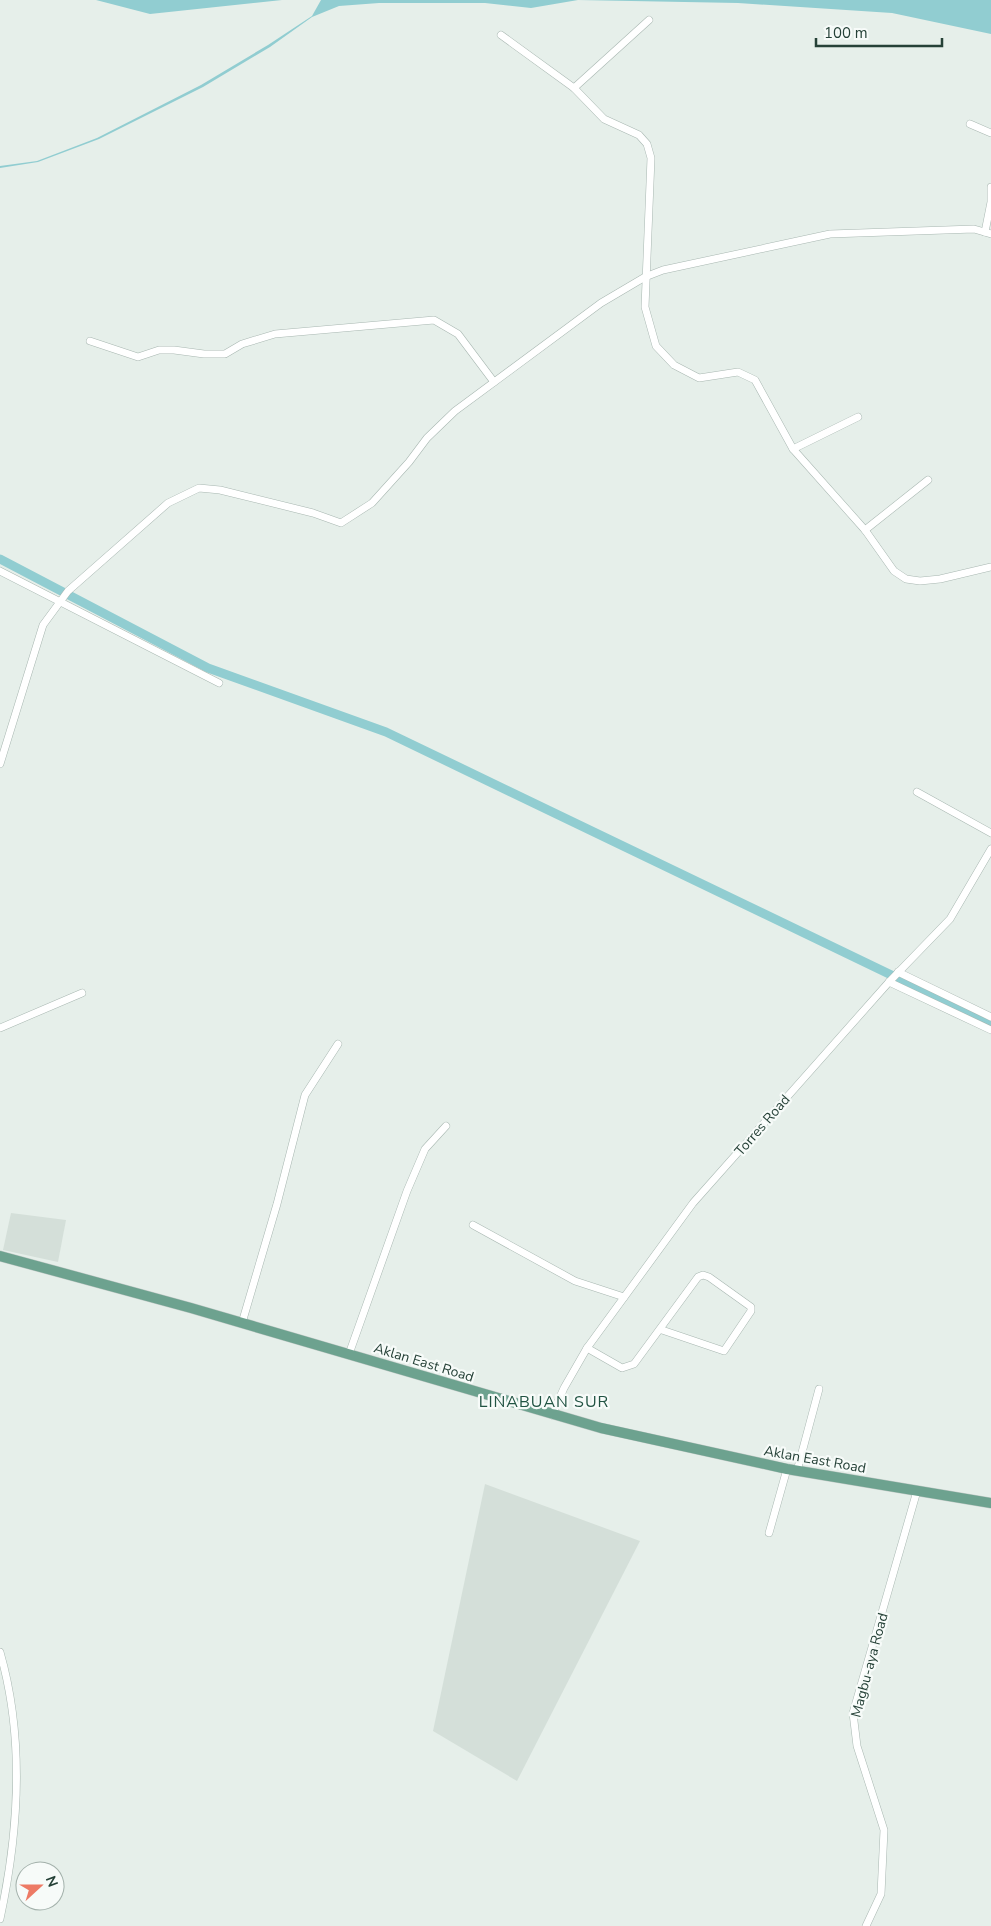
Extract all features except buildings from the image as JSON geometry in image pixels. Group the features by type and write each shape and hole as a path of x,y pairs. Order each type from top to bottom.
{"main road":[{"name":"Aklan East Road","path":"0,1256 242,1323 552,1415 792,1470 991,1503"}],"street":[{"path":"574,88 649,20"},
{"path":"502,35 574,88 604,119 639,136 647,144 651,158 645,307 651,332 660,351 674,365 699,378 738,372 755,380 793,449 865,530 894,571 906,579 920,581 940,579 991,567"},
{"path":"970,124 991,133"},
{"path":"0,764 43,625 68,591 168,503 199,488 220,490 313,513 341,523 372,504 409,462 427,438 455,411 601,303 645,277 663,270 830,234 974,229 988,233 991,187"},
{"path":"90,341 138,357 166,350 225,354 242,344 275,334 434,320 458,334 494,382"},
{"path":"793,449 858,417"},
{"path":"865,530 928,480"},
{"path":"0,571 219,683"},
{"path":"918,792 991,833"},
{"name":"Torres Road","path":"552,1415 564,1388 587,1348 693,1203 894,976 950,919 991,850"},
{"path":"894,976 991,1017"},
{"path":"894,976 991,1030"},
{"path":"0,1028 82,993"},
{"path":"242,1323 277,1204 305,1095 338,1044"},
{"path":"349,1354 407,1191 425,1149 446,1126"},
{"path":"473,1225 575,1281 624,1297"},
{"path":"587,1348 622,1368 627,1368 634,1364 662,1330 698,1278 703,1276 710,1277 751,1307 751,1311 724,1351 662,1330"},
{"path":"769,1533 819,1389"},
{"name":"Magbu-aya Road","path":"866,1926 881,1894 884,1830 857,1746 853,1712 917,1491"},
{"path":"0,1652 9,1683 17,1806 13,1855 0,1919"}],"shaded area":[{"path":"11,1213 66,1220 58,1262 3,1250"},
{"path":"485,1484 640,1541 517,1781 433,1731"}],"water":[{"path":"96,0 282,0 150,14"},
{"path":"321,0 578,0 531,8 485,3 379,3 339,6 312,17 270,47 203,87 99,139 38,162 0,168 0,166 37,161 97,138 201,85 312,16"},
{"path":"578,0 991,0 991,34 892,13 738,3"}],"waterway":[{"path":"0,559 208,668 386,732 991,1023"}],"district":[{"name":"LINABUAN SUR","path":"544,1401"}]}
